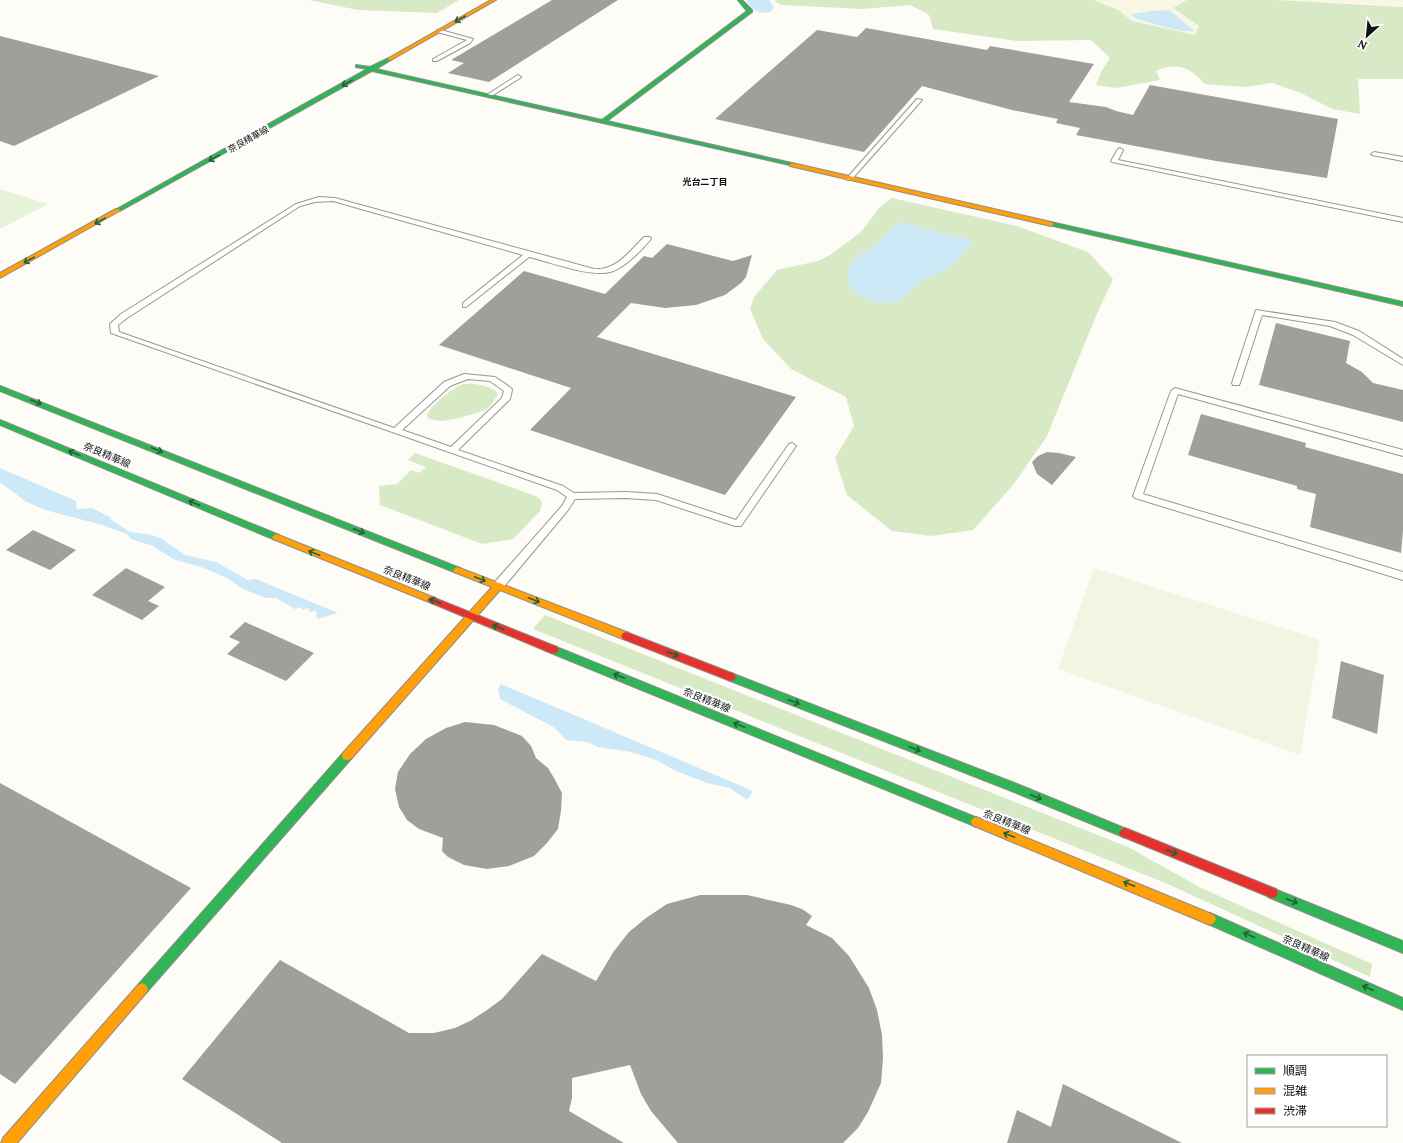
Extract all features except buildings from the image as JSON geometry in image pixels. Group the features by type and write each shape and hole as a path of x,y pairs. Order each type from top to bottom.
{"main road":[{"path":"310,93 478,0"},
{"name":"奈良精華線","path":"0,276 494,0"},
{"path":"603,122 750,11 740,0"},
{"path":"358,66 1403,304"},
{"path":"0,388 498,586 1013,787 1403,947"},
{"name":"奈良精華線","path":"0,422 278,538 1160,896 1403,1004"},
{"path":"8,1143 498,586"}],"lane":[{"path":"435,60 468,42 470,39 439,31"},
{"path":"488,96 518,77"},
{"path":"849,178 919,100"},
{"path":"1120,150 1114,161 1403,220"},
{"path":"1374,154 1403,159"},
{"path":"647,239 614,269 606,272 590,271 333,199 316,199 298,205 124,316 114,324 115,332 560,488 572,496 626,495 657,497 738,524 792,446"},
{"path":"466,305 528,254"},
{"path":"1236,383 1259,312 1332,324 1356,333 1403,363"},
{"path":"396,431 447,384 467,376 492,379 508,390 506,399 452,451"},
{"path":"1403,453 1175,391 1138,496 1403,576"},
{"path":"498,586 565,508 572,496"}],"shaded area":[{"path":"1094,0 1187,0 1173,8 1199,27 1195,35 1132,21 1118,10","holes":["1169,10 1191,32 1135,19 1131,16 1133,14 1151,11"]},
{"path":"1276,0 1403,0 1403,7 1371,4"}],"green space":[{"path":"309,0 459,0 437,13 358,10"},
{"path":"774,0 1094,0 1118,10 1132,21 1195,35 1199,26 1173,8 1187,0 1276,0 1403,7 1403,79 1358,79 1360,114 1332,109 1301,93 1272,83 1245,87 1205,84 1189,70 1177,67 1164,68 1156,71 1160,80 1116,88 1096,85 1101,72 1110,58 1091,40 1017,41 933,29 929,15 910,5 863,9 781,5"},
{"path":"0,189 48,204 0,229"},
{"path":"892,198 1017,226 1088,252 1113,279 1096,316 1047,436 1014,484 973,530 931,536 892,531 847,495 835,458 854,426 846,397 791,369 763,339 750,309 754,297 777,270 818,261 830,255 861,232 878,209"},
{"path":"463,384 476,384 484,386 496,391 498,395 486,410 449,420 441,421 428,418 427,415 433,406 448,393"},
{"path":"415,453 536,496 541,500 542,504 540,511 513,539 482,544 380,505 379,486 397,484 411,470 419,473 426,467 408,460"},
{"path":"1094,568 1320,640 1300,755 1058,669"},
{"path":"545,615 1128,847 1201,888 1372,964 1370,977 1170,885 533,629"}],"water":[{"path":"1169,10 1195,31 1174,29 1131,16 1133,14 1151,11"},
{"path":"899,222 971,240 966,250 951,267 923,280 900,301 877,302 862,297 851,287 848,280 850,265 856,258 879,242"},
{"path":"0,468 76,501 77,509 92,508 112,518 110,519 130,532 152,535 162,539 185,555 216,562 248,580 256,579 338,613 317,619 316,611 309,612 309,608 302,610 302,607 295,609 276,598 266,598 243,589 227,578 204,568 173,559 153,546 131,539 127,534 99,524 45,510 25,501 0,482"},
{"path":"501,684 753,791 747,800 730,788 707,783 676,771 656,760 631,752 598,747 588,742 566,740 555,728 500,699 498,689"}],"waterway":[{"path":"757,0 763,7"}],"traffic: fast":[{"path":"603,122 750,11 740,0"},
{"path":"118,210 389,59"},
{"path":"358,66 792,165"},
{"path":"1051,224 1403,304"},
{"path":"0,388 457,570"},
{"path":"0,422 276,537"},
{"path":"554,650 976,822"},
{"path":"731,677 1013,787 1125,833"},
{"path":"142,989 347,756"},
{"path":"1272,893 1403,947"},
{"path":"1210,919 1403,1004"}],"traffic: slow":[{"path":"389,59 494,0"},
{"path":"792,165 1051,224"},
{"path":"0,276 118,210"},
{"path":"276,537 432,600"},
{"path":"457,570 626,636"},
{"path":"347,756 498,586"},
{"path":"976,822 1210,919"},
{"path":"8,1143 142,989"}],"traffic: jam":[{"path":"432,600 554,650"},
{"path":"626,636 731,677"},
{"path":"1125,833 1272,893"}],"district":[{"name":"光台二丁目","path":"705,181"}]}
